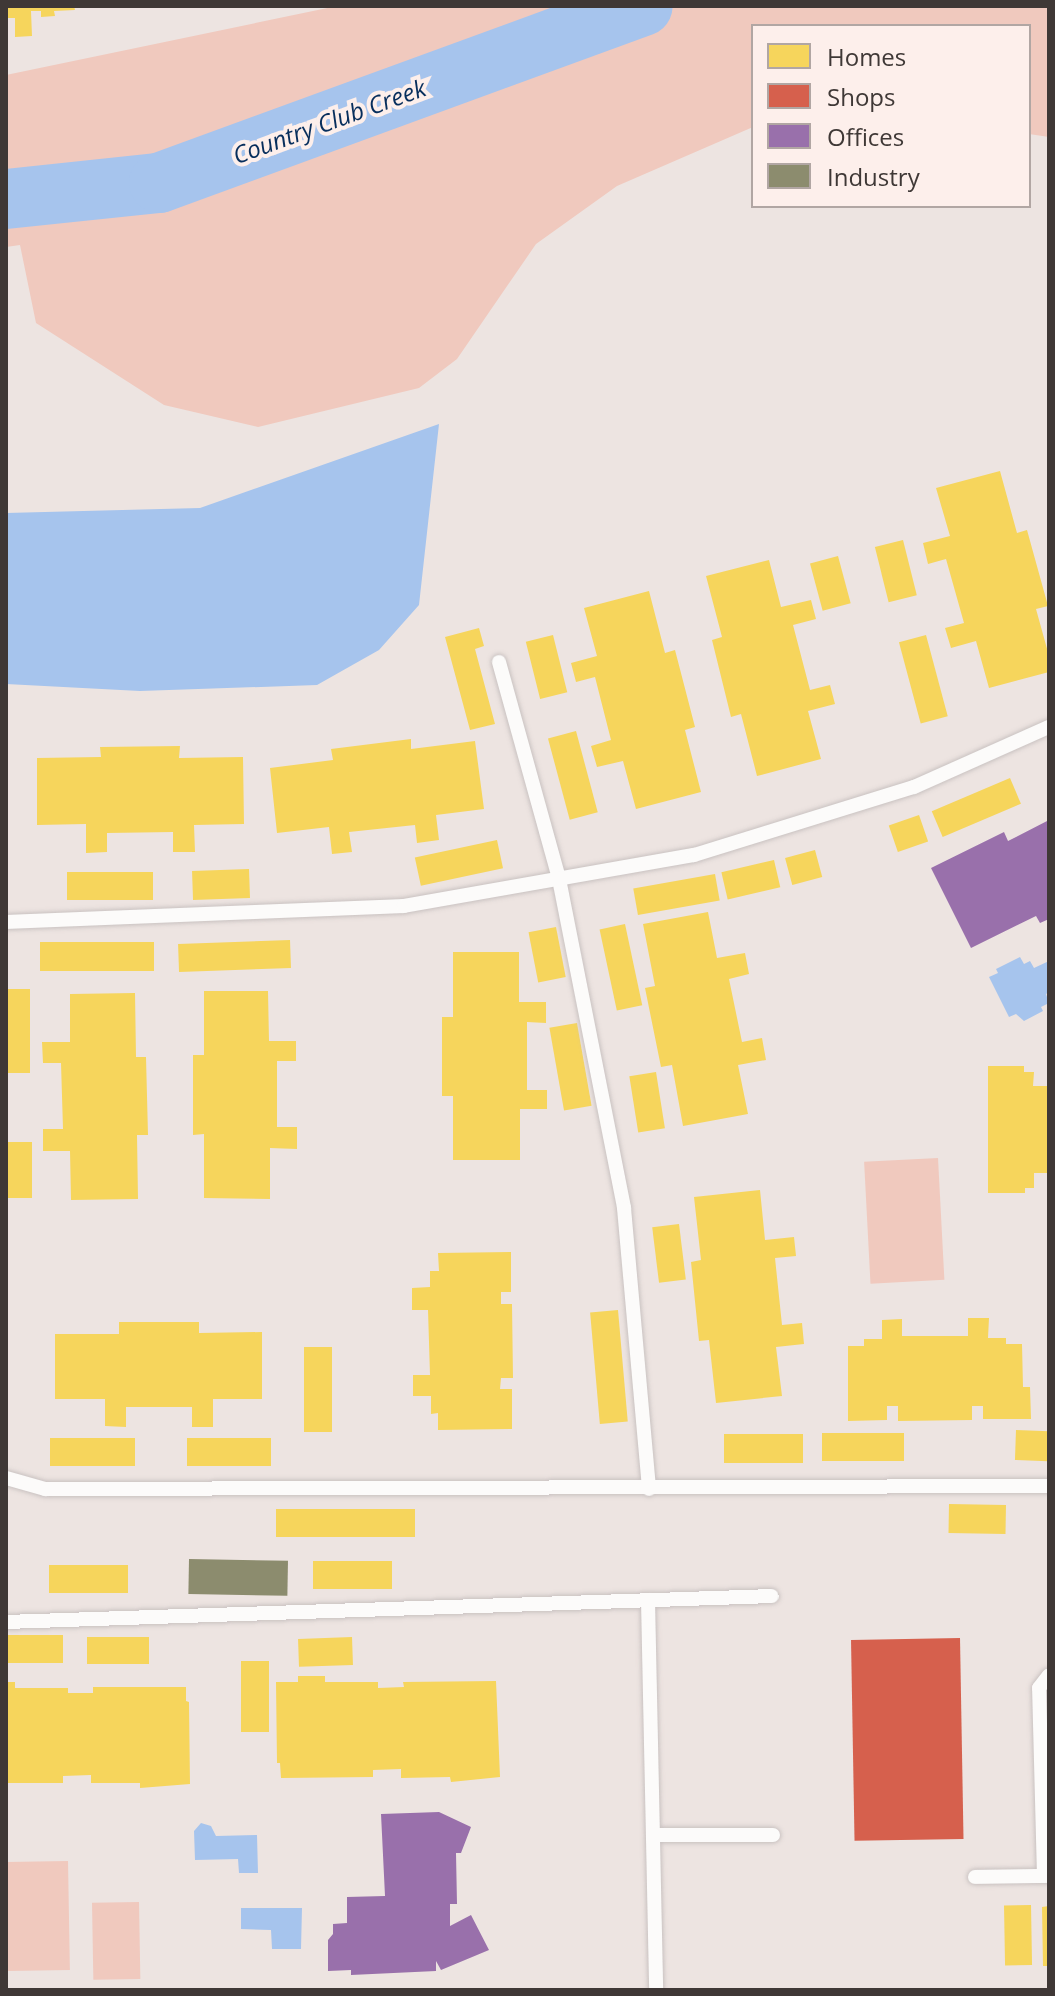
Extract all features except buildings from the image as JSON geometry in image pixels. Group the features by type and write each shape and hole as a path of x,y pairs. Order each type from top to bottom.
{"lane":[{"path":"499,662 559,879 624,1208 649,1489"},
{"path":"6,922 404,906 694,855 914,787 1049,727"},
{"path":"6,1478 45,1489 1049,1486"},
{"path":"6,1622 772,1596"},
{"path":"648,1600 656,1990"},
{"path":"975,1877 1046,1876 1039,1688 1049,1675"},
{"path":"653,1835 773,1835"}],"shaded area":[{"path":"337,6 1049,6 1049,137 1031,134 1031,24 751,24 751,128 617,186 536,244 457,359 419,388 258,427 164,405 36,323 20,245 6,247 6,75"},
{"path":"938,1158 944,1280 870,1284 864,1162"},
{"path":"68,1861 70,1970 8,1971 6,1862"},
{"path":"139,1902 140,1979 93,1980 92,1903"}],"water":[{"path":"439,424 419,605 379,650 317,685 140,691 6,684 6,513 200,508"},
{"path":"1020,957 1024,964 1030,961 1034,968 1049,961 1049,992 1046,994 1049,1003 1041,1007 1043,1011 1024,1021 1016,1014 1009,1017 989,977 998,973 996,969"},
{"path":"201,1823 211,1826 216,1836 257,1835 258,1873 239,1873 238,1859 195,1860 194,1831"},
{"path":"241,1908 302,1908 301,1949 272,1949 271,1930 241,1929"}],"waterway":[{"name":"Country Club Creek","path":"6,199 159,183 643,6"}]}
